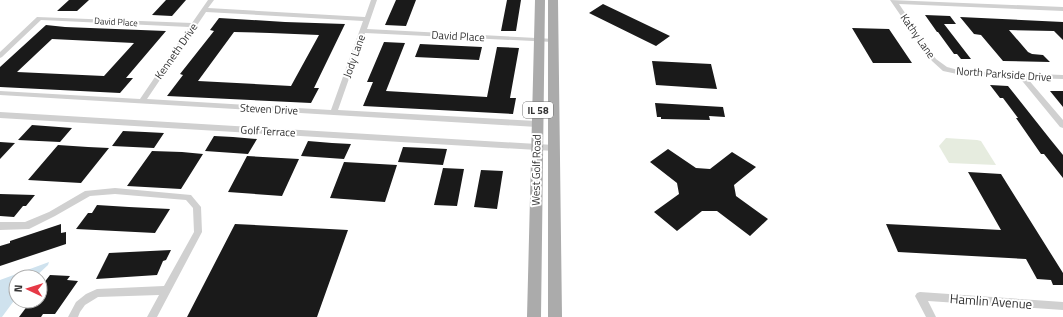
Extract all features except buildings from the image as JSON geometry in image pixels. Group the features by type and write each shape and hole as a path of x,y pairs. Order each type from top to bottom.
{"main road":[{"name":"West Golf Road","path":"534,317 540,0"},
{"name":"West Golf Road","path":"553,0 555,317"}],"street":[{"name":"Kenneth Drive","path":"141,102 211,0"},
{"name":"Jody Lane","path":"333,113 374,0"},
{"path":"893,1 1063,9"},
{"name":"Kathy Lane","path":"893,1 934,60 945,68"},
{"path":"204,10 368,18"},
{"name":"David Place","path":"0,56 39,18 194,25"},
{"name":"David Place","path":"363,31 553,40"},
{"name":"North Parkside Drive","path":"945,68 962,73 1063,77"},
{"path":"1021,75 1063,125"},
{"name":"Steven Drive","path":"0,93 537,124"},
{"name":"Golf Terrace","path":"0,116 554,148"},
{"path":"0,226 26,226 52,214 88,193 114,191 188,197 197,207 198,232 152,317"},
{"path":"73,317 77,307 86,298 96,293 167,290"},
{"name":"Hamlin Avenue","path":"931,317 920,296 1063,306"}],"shaded area":[{"path":"946,138 981,141 996,165 949,163 939,146"}],"water":[{"path":"49,262 44,269 30,269"},
{"path":"8,277 8,309 2,317 0,317 0,280"}]}
